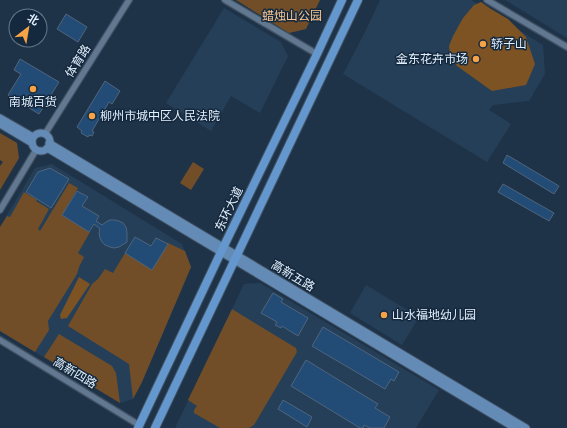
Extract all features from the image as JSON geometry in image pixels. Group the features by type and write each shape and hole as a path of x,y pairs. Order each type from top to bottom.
{"highway":[{"name":"东环大道","path":"138,426 342,0"},
{"path":"155,428 358,0"}],"main road":[{"path":"0,118 32,140"},
{"path":"0,124 32,140"},
{"path":"38,133 45,134 48,138 48,146 42,151 36,150 32,146 32,140 38,133"},
{"name":"高新五路","path":"48,146 526,428"},
{"name":"高新五路","path":"236,258 515,428"}],"street":[{"name":"体育路","path":"45,134 129,0"},
{"path":"225,0 317,54"},
{"path":"487,0 567,47"},
{"path":"0,210 36,150"},
{"name":"高新四路","path":"0,340 138,426"}],"shaded area":[{"name":"金东花卉市场","path":"380,0 471,0 543,45 545,74 529,101 493,105 489,110 511,124 487,162 343,74"},
{"path":"505,0 567,0 567,38"},
{"path":"481,2 508,19 526,37 535,64 526,85 492,91 457,66 450,54 449,46 463,18 474,5"},
{"path":"224,8 281,42 288,56 260,113 231,96 211,131 166,103"},
{"path":"52,164 182,244 191,267 142,382 133,399 120,403 0,331 0,227 35,168"},
{"path":"79,277 90,284 67,318 61,319 60,315"},
{"path":"260,283 439,390 416,428 175,428 244,284"},
{"name":"山水福地幼儿园","path":"366,285 419,317 402,345 350,313"}],"green space":[{"name":"蜡烛山公园","path":"236,0 320,0 306,29 289,33"},
{"path":"0,133 17,143 19,158 0,190 0,166 3,162 0,160"},
{"path":"193,162 204,169 191,190 180,183"},
{"path":"69,183 78,188 62,215 90,232 78,253 84,257 77,274 48,321 49,330 35,352 0,331 0,227 7,216 10,217 24,192 49,209 38,229 40,231"},
{"path":"168,243 185,251 191,267 142,382 133,399 129,364 68,326 92,284 98,279 105,269 113,273 125,253 152,269"},
{"path":"232,309 296,348 297,352 254,425 249,428 220,428 194,413 197,406 188,400"},
{"path":"59,334 112,366 116,373 120,403 44,357"}],"building":[{"path":"66,14 87,27 78,42 57,29"},
{"name":"南城百货","path":"20,59 59,82 39,114 8,95 21,74 14,70"},
{"name":"柳州市城中区人民法院","path":"105,81 120,91 112,104 109,102 92,131 94,132 92,136 89,135 88,137 81,133 82,131 77,127"},
{"path":"507,155 559,186 554,194 503,163"},
{"path":"50,168 69,179 51,208 26,192 38,172"},
{"path":"503,184 554,213 549,221 498,192"},
{"path":"77,191 88,197 82,206 99,216 96,221 102,225 110,220 123,223 126,227 127,242 114,248 105,245 100,238 100,229 94,224 89,232 62,215"},
{"path":"135,237 151,246 156,238 168,244 152,270 125,253"},
{"path":"273,293 283,299 281,302 308,318 298,336 282,326 281,328 275,325 277,322 261,313"},
{"path":"323,327 399,372 394,381 391,379 385,389 312,346"},
{"path":"306,360 378,404 375,408 390,417 384,428 370,428 364,425 363,428 360,428 291,386"},
{"path":"283,400 312,417 307,427 278,409"}],"place":[{"name":"轿子山","path":"483,44"},
{"name":"金东花卉市场","path":"476,59"},
{"name":"南城百货","path":"33,89"},
{"name":"柳州市城中区人民法院","path":"92,116"},
{"name":"山水福地幼儿园","path":"384,315"}]}
